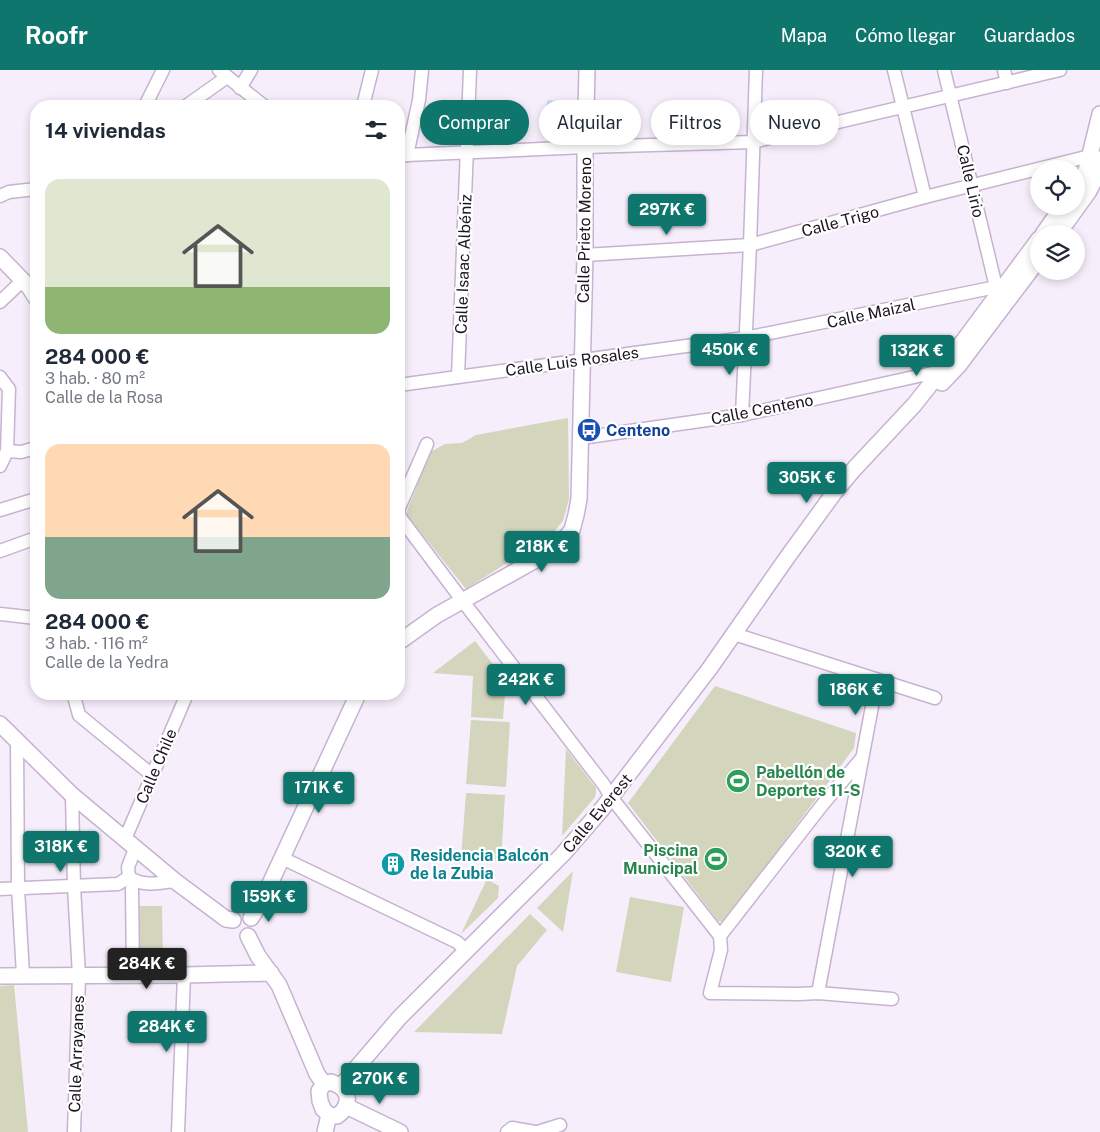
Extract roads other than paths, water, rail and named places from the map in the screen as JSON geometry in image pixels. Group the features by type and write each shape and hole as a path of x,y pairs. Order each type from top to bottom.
{"street":[{"path":"148,100 163,70"},
{"path":"240,88 251,70"},
{"path":"364,100 372,70"},
{"path":"405,149 420,100 422,70"},
{"name":"Calle Isaac Albéniz","path":"458,377 470,70"},
{"name":"Calle Prieto Moreno","path":"405,638 462,600 557,548 572,530 579,499 581,438 587,70"},
{"path":"755,100 756,70"},
{"path":"894,70 925,198"},
{"name":"Calle Lirio","path":"944,70 998,289"},
{"path":"839,121 950,95 1005,76 1060,70"},
{"path":"193,100 223,73 256,100"},
{"path":"1064,225 1089,191 1095,179 1095,158 1100,114"},
{"path":"405,156 585,147 750,142"},
{"path":"742,415 753,145"},
{"path":"1085,173 1095,158"},
{"name":"Calle Trigo","path":"585,255 750,245 972,186 1095,158"},
{"path":"0,196 9,192 30,190"},
{"path":"917,401 941,371 998,289 1030,250"},
{"path":"0,257 30,286"},
{"path":"917,401 934,390 959,365 1030,271"},
{"path":"0,302 30,287"},
{"name":"Calle Maizal","path":"745,338 998,289"},
{"name":"Calle Luis Rosales","path":"405,384 745,338"},
{"name":"Calle Centeno","path":"581,438 742,415 941,371"},
{"path":"0,377 9,389 7,451 0,466"},
{"name":"Calle Everest","path":"341,1086 400,1017 563,854 611,797 710,668 834,493 917,401"},
{"path":"405,494 427,444"},
{"path":"7,451 21,452 30,450"},
{"path":"0,510 30,501"},
{"path":"405,524 604,785 611,797 720,936 721,950 710,993 818,993 892,998"},
{"path":"0,551 30,540"},
{"path":"0,614 30,617"},
{"path":"734,634 935,698"},
{"path":"818,993 877,680"},
{"path":"75,700 79,715 152,775"},
{"name":"Calle Chile","path":"133,975 132,888 128,867 130,844 152,775 184,700"},
{"path":"251,918 262,900 355,700"},
{"path":"0,724 72,795 130,844 226,919 233,920"},
{"path":"17,741 18,888 23,975"},
{"path":"720,936 862,758"},
{"name":"Calle Arrayanes","path":"72,795 74,887 79,976 74,1132"},
{"path":"282,858 457,942 467,951"},
{"path":"153,883 160,869"},
{"path":"0,889 118,884 131,879 143,883 175,881"},
{"path":"241,914 251,918 254,928 248,936 241,937 234,934 231,928 233,920 238,915 241,914"},
{"path":"248,936 258,956 279,986 317,1074 324,1084"},
{"path":"0,976 271,973"},
{"path":"178,1132 184,975"},
{"path":"331,1082 341,1086 347,1098 346,1106 342,1113 337,1116 329,1115 323,1109 319,1091 324,1084 331,1082"},
{"path":"346,1106 400,1132"},
{"path":"325,1132 329,1115"},
{"path":"507,1132 512,1128 537,1132 560,1125"}],"place":[{"name":"Centeno","path":"589,430"},
{"name":"Pabellón de Deportes 11-S","path":"738,781"},
{"name":"Piscina Municipal","path":"716,859"},
{"name":"Residencia Balcón de la Zubia","path":"393,864"}]}
